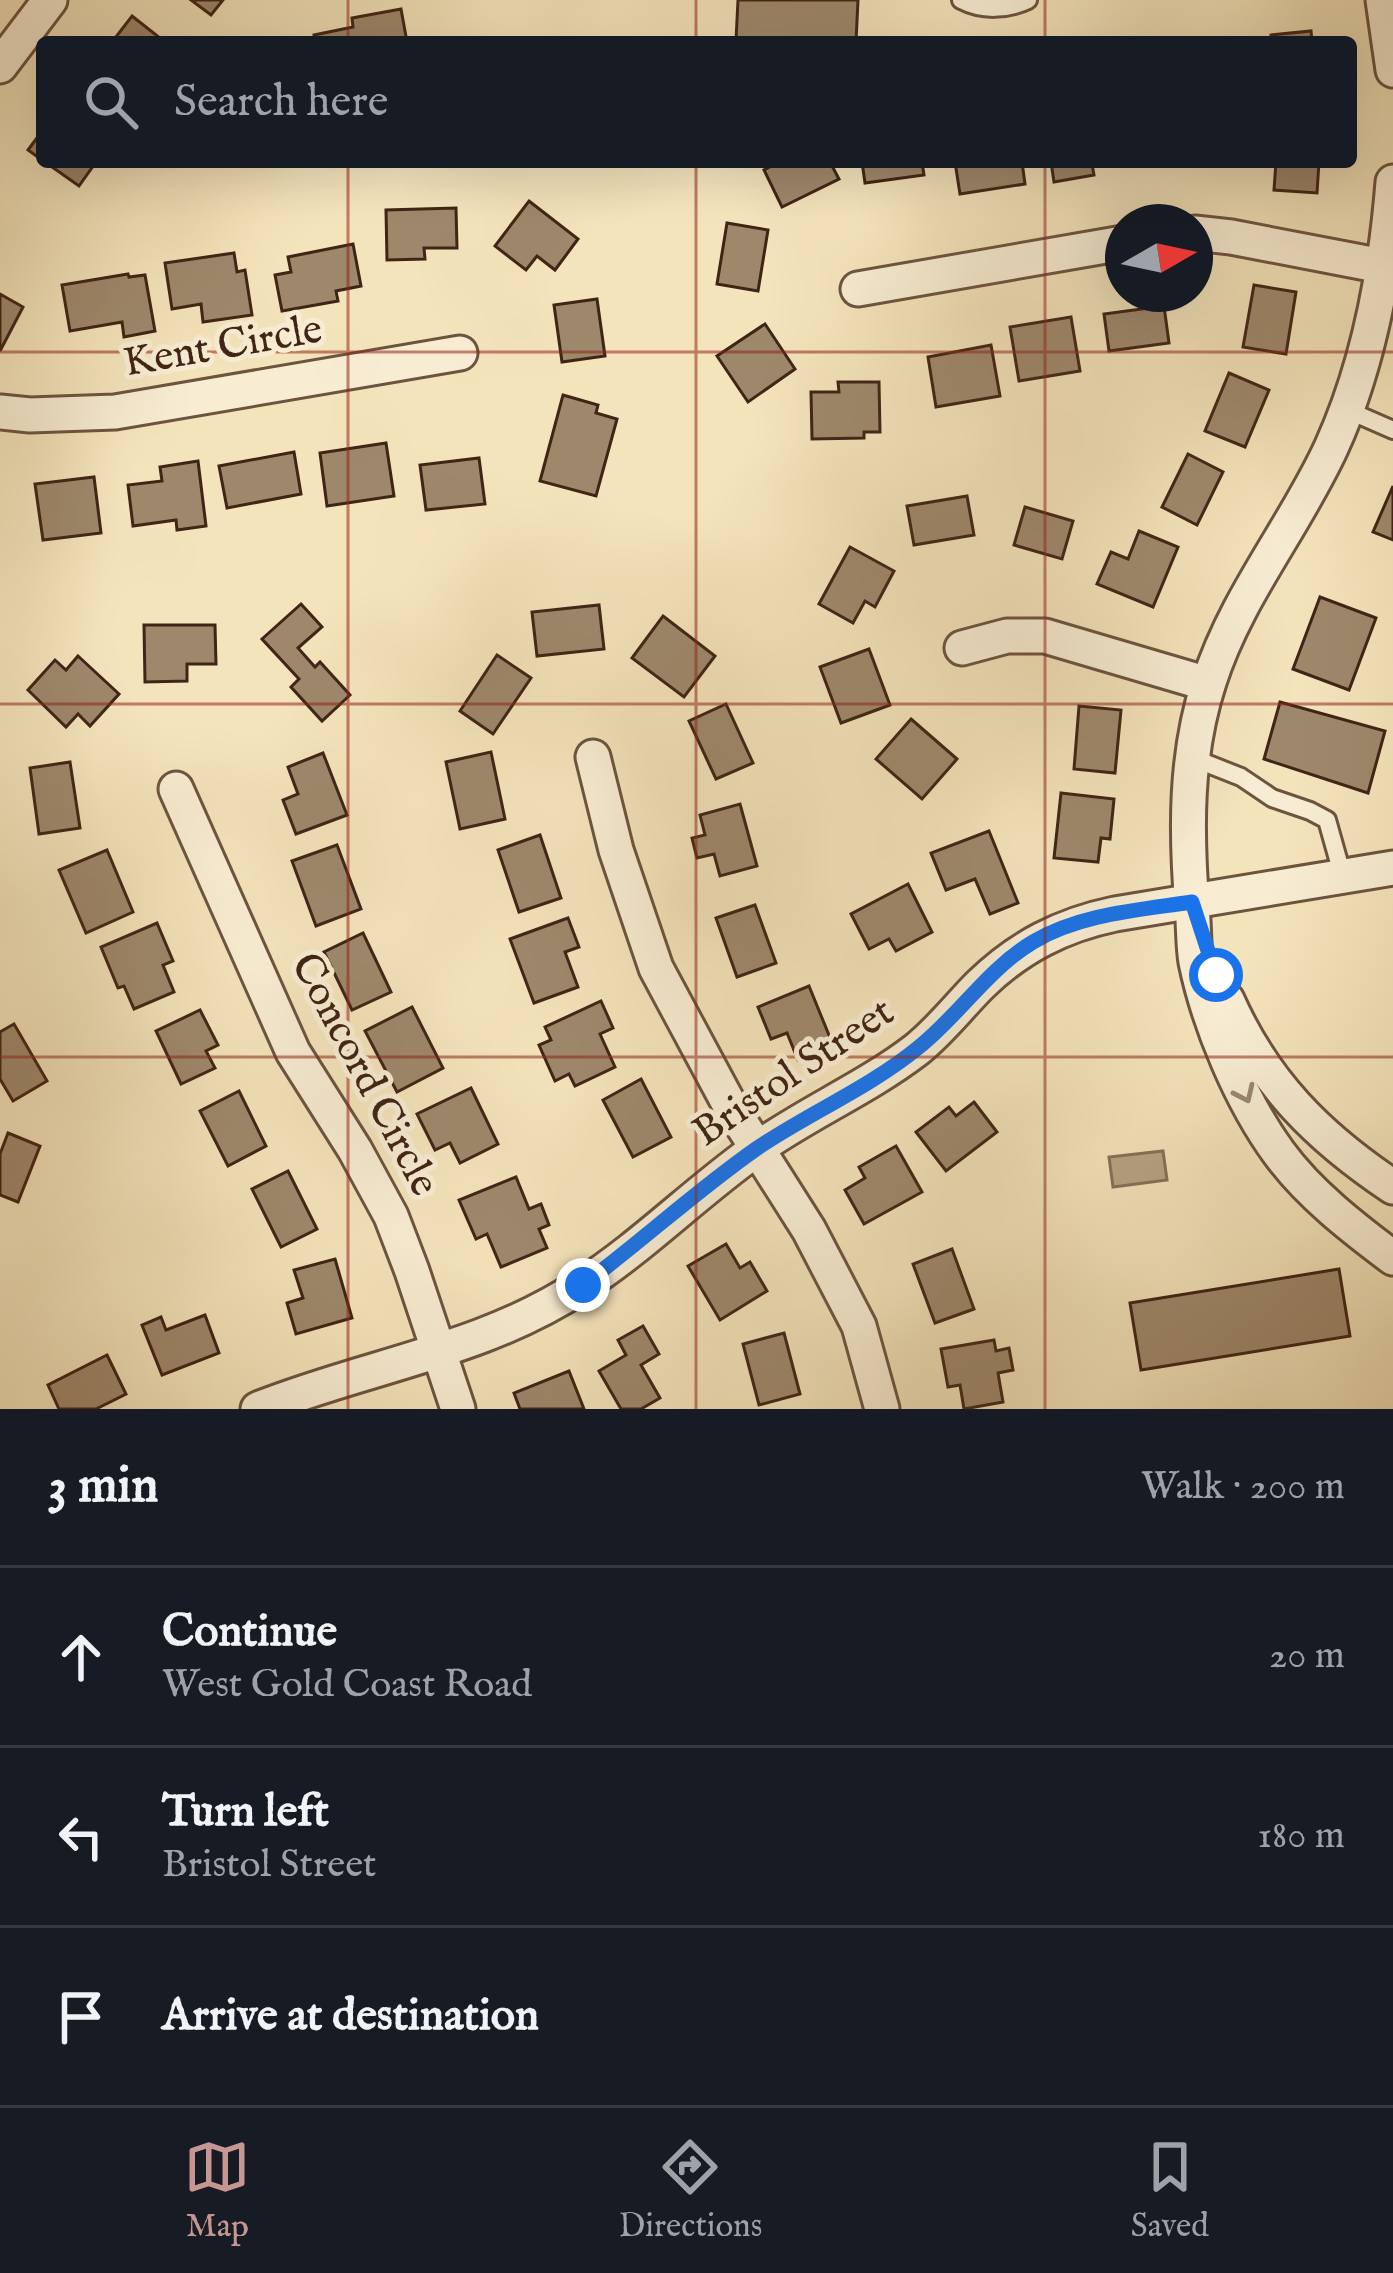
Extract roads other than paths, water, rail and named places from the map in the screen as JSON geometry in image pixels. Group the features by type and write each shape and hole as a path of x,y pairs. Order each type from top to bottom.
{"street":[{"path":"0,66 50,0"},
{"path":"1383,0 1393,70"},
{"path":"1393,182 1366,344 1345,409 1330,448 1232,621 1208,684 1187,816 1196,960 1214,1022 1255,1116 1313,1190 1393,1258"},
{"path":"1213,235 1382,266"},
{"path":"859,289 1105,246"},
{"name":"Kent Circle","path":"0,412 115,412 460,353"},
{"path":"962,648 1006,636 1045,636 1208,684"},
{"path":"593,757 616,850 656,968 729,1104 809,1230 859,1326 882,1409"},
{"name":"Concord Circle","path":"176,788 293,1052 391,1216 458,1409"},
{"name":"Bristol Street","path":"258,1409 529,1317 583,1285 759,1147 920,1047 981,984 1034,942 1086,920 1393,868"},
{"path":"1192,902 1231,1010 1273,1078 1305,1118 1347,1156 1393,1186"}],"lane":[{"path":"961,0 987,8 1028,0"},
{"path":"1345,409 1393,430"},
{"path":"1193,758 1327,820 1343,877"}]}
